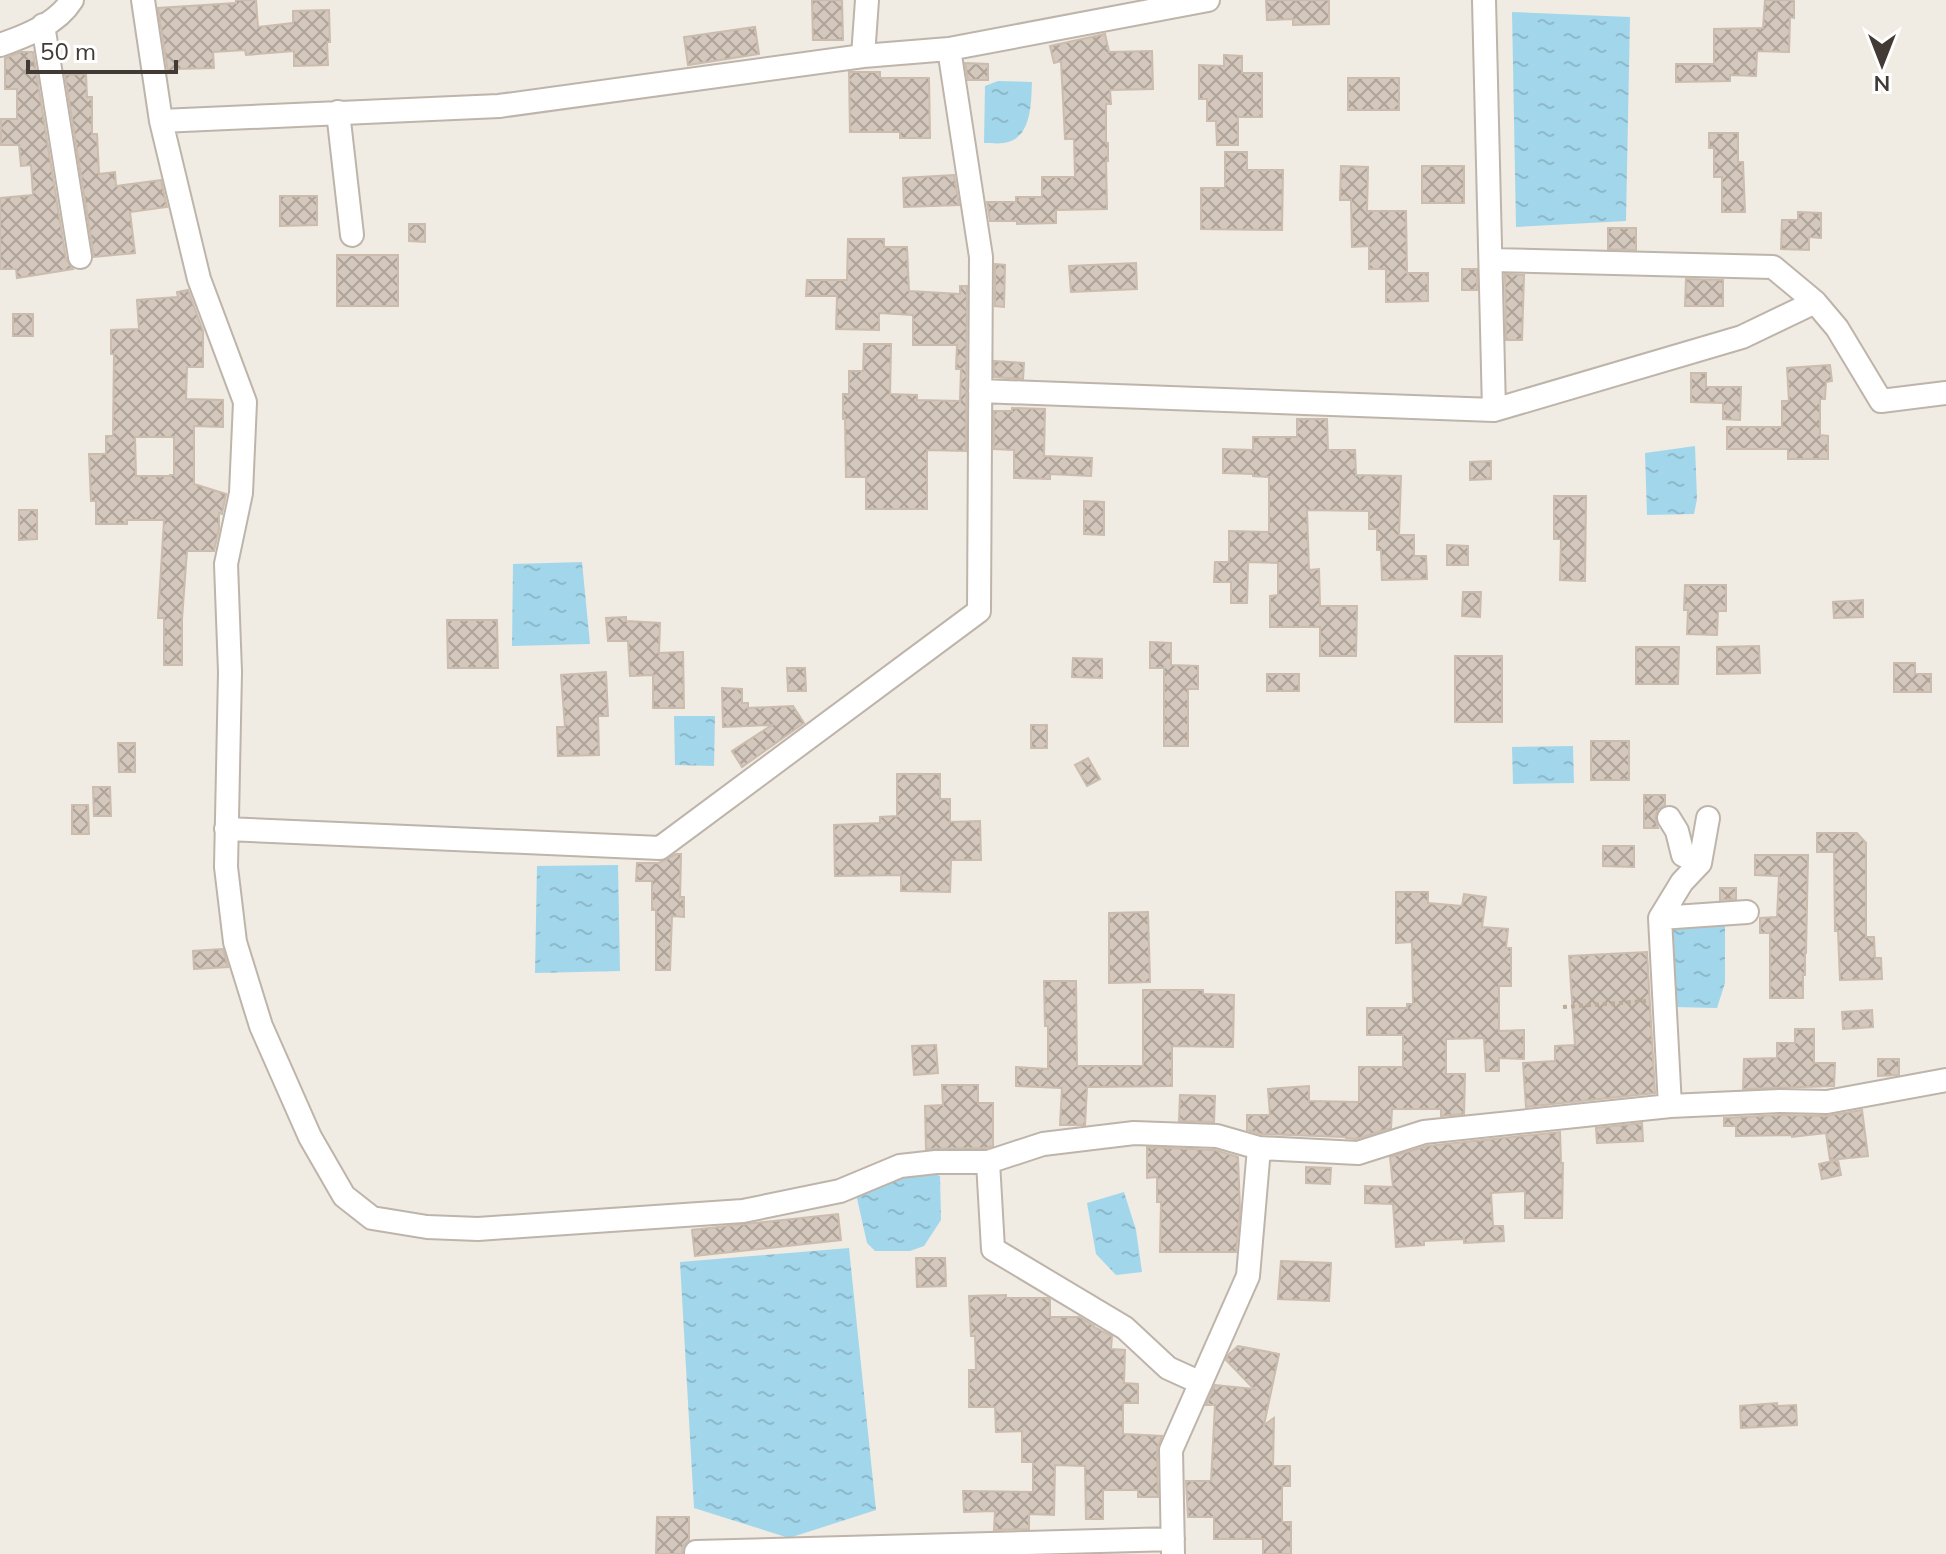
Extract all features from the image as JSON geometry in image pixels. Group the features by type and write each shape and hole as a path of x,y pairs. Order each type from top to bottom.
{"street":[{"path":"0,45 25,37 67,8 72,0"},
{"path":"143,0 161,121 199,279 245,402 241,493 226,564 230,672 226,867 235,942 261,1026 310,1137 344,1196 372,1218 427,1227 478,1229 743,1211 840,1191 900,1166 988,1162 1043,1144 1134,1133 1217,1136 1259,1148 1358,1153 1424,1132 1670,1106 1827,1102 1946,1080"},
{"path":"863,56 867,0"},
{"path":"161,121 499,106 863,56 949,49 1208,0"},
{"path":"1484,0 1494,410"},
{"path":"43,25 80,257"},
{"path":"226,829 660,848 979,611 981,257 949,49"},
{"path":"338,112 352,235"},
{"path":"1491,260 1773,267 1815,302 1837,328 1881,401 1946,393"},
{"path":"980,391 1494,410 1742,337 1815,302"},
{"path":"1669,818 1677,831 1683,855 1700,863"},
{"path":"1670,1106 1660,918 1682,882 1700,863 1708,818"},
{"path":"1660,918 1747,912"},
{"path":"696,1552 1173,1546 1171,1450 1248,1276 1259,1148"},
{"path":"988,1162 993,1249 1125,1328 1168,1368 1201,1383"}],"path":[{"path":"1563,1007 1664,1000"}],"water":[{"path":"1512,12 1630,17 1626,221 1516,227"},
{"path":"998,81 1032,82 1028,119 1020,135 1013,140 984,143 985,86"},
{"path":"1695,446 1697,499 1694,514 1647,515 1645,453"},
{"path":"582,562 590,644 512,646 513,564"},
{"path":"674,716 715,716 714,766 675,765"},
{"path":"1573,746 1574,783 1513,784 1512,747"},
{"path":"618,865 620,971 535,973 537,866"},
{"path":"1725,924 1725,983 1717,1008 1674,1007 1669,926"},
{"path":"922,1169 940,1176 941,1220 924,1246 910,1251 875,1251 867,1243 856,1194"},
{"path":"1124,1192 1136,1230 1142,1272 1116,1275 1096,1254 1087,1203"},
{"path":"849,1248 876,1510 789,1538 694,1508 680,1262"}],"building":[{"path":"236,0 256,0 258,27 293,23 293,11 329,10 328,65 294,66 294,51 246,55 245,50 213,52 214,68 168,72 158,8 236,3"},
{"path":"812,0 842,0 843,40 813,40"},
{"path":"1266,0 1329,0 1329,24 1293,25 1293,19 1267,20"},
{"path":"1765,0 1794,0 1789,52 1757,51 1756,76 1730,75 1730,81 1676,82 1676,64 1714,64 1714,29 1763,28"},
{"path":"755,27 759,54 688,65 684,37"},
{"path":"1105,34 1109,52 1152,51 1153,89 1110,90 1111,104 1106,104 1107,209 1056,210 1056,223 990,221 987,202 1016,202 1016,197 1042,197 1042,177 1075,177 1074,139 1065,139 1061,61 1054,63 1050,46"},
{"path":"21,52 33,52 66,259 73,269 17,278 16,269 0,269 0,198 33,195 31,165 21,166 19,145 1,145 1,119 17,119 17,89 5,89 5,58"},
{"path":"1224,55 1242,56 1242,73 1262,73 1262,117 1238,117 1238,145 1217,145 1216,121 1207,121 1207,99 1199,99 1199,65 1224,66"},
{"path":"965,63 988,64 988,80 968,80"},
{"path":"849,72 880,72 880,78 929,78 930,138 900,138 900,132 850,132"},
{"path":"86,74 87,97 92,97 92,134 97,134 99,174 115,172 116,186 161,180 167,207 130,212 135,253 94,257 65,75"},
{"path":"1348,78 1399,78 1399,110 1348,110"},
{"path":"1709,133 1738,133 1738,162 1743,162 1745,212 1722,212 1722,177 1714,177 1714,148 1709,148"},
{"path":"1225,152 1247,152 1247,170 1283,170 1282,230 1201,229 1201,188 1225,188"},
{"path":"1341,166 1368,167 1367,211 1406,211 1407,273 1428,273 1428,301 1386,302 1386,269 1369,269 1369,246 1352,247 1351,200 1340,200"},
{"path":"1422,166 1464,166 1464,203 1422,203"},
{"path":"954,175 959,205 904,207 903,178"},
{"path":"280,196 317,196 317,225 280,226"},
{"path":"1798,212 1821,213 1821,238 1809,237 1809,250 1781,249 1782,220 1798,220"},
{"path":"409,224 425,224 425,242 409,241"},
{"path":"1608,228 1636,228 1636,250 1608,249"},
{"path":"848,239 884,239 884,247 907,247 909,291 960,294 960,286 967,286 966,451 927,450 927,509 866,509 866,477 846,477 843,394 849,394 849,371 863,371 864,344 891,344 890,394 917,395 917,400 960,401 961,369 956,369 957,345 913,345 913,315 879,313 879,330 836,329 837,296 806,296 807,280 847,280"},
{"path":"337,255 398,255 398,306 337,306"},
{"path":"1136,263 1137,289 1071,292 1069,266"},
{"path":"995,264 1005,265 1004,307 995,306"},
{"path":"1462,269 1477,269 1477,290 1462,290"},
{"path":"1505,274 1524,275 1522,340 1506,340"},
{"path":"1686,279 1723,280 1723,306 1685,306"},
{"path":"188,290 203,331 203,367 187,367 186,399 223,400 223,427 194,426 194,484 226,494 222,514 219,513 214,551 187,551 182,665 164,665 164,618 158,618 164,520 96,524 96,501 91,501 89,454 106,454 106,436 113,436 114,354 111,354 111,330 139,329 137,300 178,297 177,292","holes":["135,437 174,437 174,475 136,476"]},
{"path":"13,314 33,314 33,336 13,336"},
{"path":"994,361 1024,363 1023,379 994,377"},
{"path":"1830,365 1832,381 1826,382 1825,399 1820,399 1820,435 1828,436 1828,459 1788,459 1788,449 1727,449 1727,427 1782,427 1782,401 1789,401 1787,368"},
{"path":"1691,373 1706,373 1706,387 1741,387 1740,420 1723,419 1723,403 1691,402"},
{"path":"1012,408 1045,409 1044,456 1092,458 1091,476 1050,474 1050,479 1014,478 1014,450 994,449 994,411 1012,411"},
{"path":"1297,419 1327,419 1328,450 1355,450 1356,475 1401,476 1399,535 1414,535 1414,556 1426,556 1427,579 1382,580 1381,550 1377,550 1377,529 1369,529 1369,511 1307,510 1309,570 1319,569 1320,606 1357,606 1356,656 1320,656 1320,627 1270,627 1270,596 1278,595 1278,563 1248,562 1247,603 1231,603 1231,582 1214,582 1215,562 1229,562 1229,531 1269,532 1269,477 1223,473 1223,449 1253,450 1253,437 1297,437"},
{"path":"1491,461 1491,479 1470,480 1470,462"},
{"path":"1554,496 1586,496 1585,581 1560,580 1561,539 1554,539"},
{"path":"1084,501 1104,502 1104,535 1084,534"},
{"path":"19,510 37,510 37,539 19,540"},
{"path":"1447,545 1468,546 1468,565 1447,565"},
{"path":"1685,585 1726,585 1726,611 1718,611 1717,635 1687,634"},
{"path":"1463,592 1481,592 1480,617 1462,616"},
{"path":"1863,600 1863,617 1834,618 1833,602"},
{"path":"626,617 626,621 660,623 659,653 683,652 684,708 653,708 653,675 630,676 628,641 608,641 606,618"},
{"path":"447,620 497,620 498,668 448,668"},
{"path":"1150,642 1171,643 1171,665 1198,666 1198,689 1188,689 1188,746 1164,746 1164,668 1150,668"},
{"path":"1759,646 1760,673 1717,674 1717,647"},
{"path":"1636,647 1679,647 1678,684 1636,684"},
{"path":"1455,656 1502,656 1502,722 1455,722"},
{"path":"1073,658 1102,659 1102,678 1072,677"},
{"path":"1894,663 1915,663 1915,674 1931,674 1931,692 1894,692"},
{"path":"787,668 805,668 806,691 788,691"},
{"path":"606,672 608,716 598,716 599,755 558,756 557,727 565,727 561,675"},
{"path":"1267,674 1299,674 1299,691 1267,691"},
{"path":"722,688 742,689 742,703 748,703 748,708 793,706 804,723 742,767 732,751 772,725 723,727"},
{"path":"1031,725 1047,725 1047,748 1031,748"},
{"path":"1591,741 1629,741 1629,780 1591,780"},
{"path":"118,743 135,743 135,772 119,772"},
{"path":"1088,758 1100,779 1087,786 1075,765"},
{"path":"897,774 940,774 940,799 950,799 950,822 980,821 981,860 951,860 950,892 901,891 901,875 835,876 834,825 880,823 880,817 897,816"},
{"path":"93,787 110,787 111,816 94,816"},
{"path":"1644,795 1665,795 1665,805 1657,811 1655,818 1658,828 1644,828"},
{"path":"72,805 88,805 89,834 72,834"},
{"path":"1817,833 1857,833 1866,843 1866,937 1874,937 1875,958 1881,958 1882,979 1840,980 1838,931 1835,931 1834,852 1817,852"},
{"path":"1603,846 1634,846 1634,867 1603,866"},
{"path":"681,854 680,897 684,897 684,917 672,916 670,970 656,970 656,910 652,910 652,881 636,881 637,863 659,863"},
{"path":"1755,855 1808,855 1803,998 1770,998 1770,933 1760,933 1760,918 1777,917 1779,876 1755,875"},
{"path":"1720,888 1736,888 1736,899 1720,900"},
{"path":"1396,892 1428,892 1428,903 1462,906 1464,894 1486,897 1482,927 1508,929 1506,948 1511,948 1511,986 1499,986 1499,1031 1524,1030 1524,1059 1499,1058 1499,1071 1486,1071 1484,1038 1446,1039 1446,1074 1465,1074 1464,1114 1441,1116 1441,1109 1392,1109 1391,1128 1356,1139 1261,1134 1247,1130 1247,1115 1270,1115 1268,1089 1309,1086 1309,1101 1359,1102 1359,1067 1403,1067 1403,1035 1367,1035 1367,1008 1407,1008 1407,1004 1413,1004 1412,942 1396,943"},
{"path":"1148,912 1150,982 1109,983 1109,913"},
{"path":"223,949 228,967 194,969 193,951"},
{"path":"1647,952 1655,1093 1526,1107 1523,1063 1555,1061 1555,1046 1575,1045 1569,956"},
{"path":"1044,981 1076,981 1077,1066 1143,1066 1143,990 1203,990 1203,994 1234,995 1233,1047 1172,1046 1172,1086 1087,1087 1085,1125 1060,1125 1062,1088 1016,1086 1016,1067 1048,1069"},
{"path":"1872,1010 1873,1027 1843,1029 1842,1012"},
{"path":"1795,1029 1814,1029 1814,1063 1835,1063 1834,1086 1743,1089 1744,1059 1777,1058 1777,1043 1795,1043"},
{"path":"936,1045 938,1073 914,1075 912,1046"},
{"path":"1878,1059 1899,1059 1899,1075 1878,1076"},
{"path":"942,1085 978,1085 978,1103 993,1103 993,1146 926,1149 925,1106 943,1105"},
{"path":"1180,1095 1215,1096 1214,1122 1179,1121"},
{"path":"1862,1110 1868,1156 1830,1160 1826,1133 1792,1137 1736,1136 1736,1126 1724,1126 1724,1118 1827,1116"},
{"path":"1642,1123 1643,1141 1597,1143 1596,1128"},
{"path":"1560,1132 1562,1218 1525,1218 1525,1191 1491,1193 1493,1226 1503,1226 1504,1241 1424,1241 1424,1245 1396,1247 1393,1204 1365,1203 1365,1186 1393,1187 1390,1157 1427,1146"},
{"path":"1147,1147 1215,1150 1238,1157 1240,1210 1236,1252 1160,1252 1161,1202 1157,1202 1157,1177 1147,1178"},
{"path":"1838,1160 1841,1175 1822,1179 1819,1164"},
{"path":"1306,1167 1331,1168 1330,1184 1306,1183"},
{"path":"838,1214 841,1240 695,1256 692,1230"},
{"path":"916,1258 945,1258 946,1286 917,1287"},
{"path":"1281,1261 1331,1263 1329,1301 1278,1299"},
{"path":"1006,1295 1006,1298 1048,1298 1050,1317 1079,1317 1112,1336 1111,1349 1125,1350 1124,1383 1138,1384 1138,1403 1123,1403 1123,1434 1162,1436 1157,1450 1158,1497 1138,1497 1138,1490 1103,1490 1103,1519 1086,1519 1085,1466 1055,1465 1054,1515 1029,1514 1029,1529 994,1530 995,1511 964,1512 963,1491 1033,1492 1033,1462 1022,1462 1022,1431 996,1432 995,1407 969,1407 969,1370 976,1370 969,1296"},
{"path":"1238,1346 1279,1354 1264,1425 1274,1418 1273,1466 1290,1466 1290,1486 1282,1486 1282,1522 1291,1522 1291,1554 1263,1554 1263,1539 1214,1539 1214,1517 1188,1517 1186,1481 1211,1481 1215,1405 1206,1405 1215,1385 1254,1389 1226,1360"},
{"path":"1777,1403 1777,1406 1796,1405 1797,1425 1741,1428 1740,1406"},
{"path":"657,1517 689,1517 689,1540 683,1546 682,1554 656,1554"}]}
